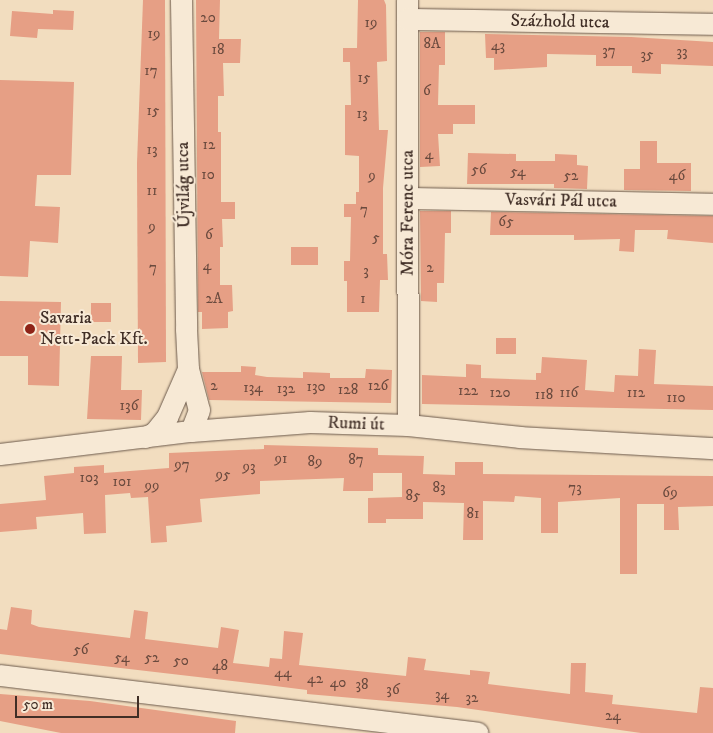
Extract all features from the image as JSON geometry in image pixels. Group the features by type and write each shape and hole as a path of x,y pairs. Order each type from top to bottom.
{"street":[{"name":"Újvilág utca","path":"181,0 188,369 198,401 198,417 191,431"},
{"name":"Százhold utca","path":"407,9 713,24"},
{"name":"Móra Ferenc utca","path":"407,9 408,425"},
{"name":"Vasvári Pál utca","path":"408,198 713,204"},
{"name":"Újvilág utca","path":"144,438 162,426 173,406 188,369"},
{"path":"198,401 214,416 241,426"},
{"path":"173,406 177,421 191,431"},
{"name":"Rumi út","path":"0,454 191,431 310,422 408,425 530,438 713,448"},
{"path":"0,675 477,733"}],"building":[{"path":"143,0 165,0 166,362 138,363 137,163"},
{"path":"196,0 220,0 219,39 241,39 240,63 223,63 224,96 218,96 218,132 221,132 221,202 235,202 235,219 222,219 223,247 220,247 220,285 232,285 233,311 228,312 228,328 202,329 202,312 198,312"},
{"path":"358,0 384,0 386,5 387,61 377,62 379,130 388,130 383,188 383,254 387,254 388,280 380,280 379,312 347,312 347,281 344,281 344,261 350,261 351,217 344,217 344,204 356,204 356,192 359,192 359,156 345,155 345,105 351,105 350,62 343,62 343,48 357,48"},
{"path":"53,10 74,11 73,30 38,29 37,38 10,36 12,11 53,14"},
{"path":"420,32 445,32 445,65 439,65 438,105 475,105 475,124 453,124 453,134 438,134 440,166 420,167"},
{"path":"485,34 631,37 713,42 713,66 661,64 661,74 632,73 632,66 596,66 596,55 547,54 547,67 494,70 494,58 486,58"},
{"path":"0,80 74,82 71,175 37,175 35,206 60,207 58,243 30,241 28,277 0,276"},
{"path":"640,141 657,141 657,163 691,163 691,191 624,190 624,169 640,169"},
{"path":"468,153 516,154 516,161 555,161 555,154 577,155 577,165 588,166 587,189 554,188 554,184 467,184"},
{"path":"420,211 451,211 451,233 445,233 444,283 437,283 437,302 421,301"},
{"path":"491,212 713,216 713,243 667,239 668,230 635,230 634,252 619,251 620,239 574,240 574,235 490,235"},
{"path":"291,247 318,247 318,265 291,265"},
{"name":"Savaria Nett-Pack Kft.","path":"0,301 61,302 59,386 28,385 28,356 0,356"},
{"path":"91,303 111,303 111,322 91,322"},
{"path":"496,338 516,338 516,354 496,354"},
{"path":"639,349 656,350 654,384 713,386 713,410 422,404 422,375 466,377 466,364 481,365 481,378 536,380 536,373 541,373 542,357 587,360 585,390 614,392 615,375 638,376"},
{"path":"91,356 122,356 121,390 142,390 141,420 87,419"},
{"path":"241,366 256,367 255,375 303,378 303,372 330,373 330,378 365,378 366,369 392,370 391,403 209,400 202,372 241,372"},
{"path":"264,445 378,448 378,455 424,456 423,474 455,475 455,462 483,462 483,474 713,476 713,506 678,507 679,530 664,530 664,504 637,504 637,574 620,574 620,498 558,502 558,533 541,533 541,498 515,496 514,502 483,501 483,540 463,540 464,503 423,502 423,519 386,519 386,523 368,523 368,498 402,497 402,473 373,473 373,491 343,491 344,478 260,481 260,494 200,499 202,522 166,526 167,542 151,543 148,497 131,498 130,493 105,495 106,533 84,534 83,513 36,517 37,529 0,532 0,504 46,500 44,476 74,473 74,467 104,465 104,473 169,468 169,453 264,449"},
{"path":"11,607 32,610 31,624 39,627 130,638 134,610 148,612 145,639 218,648 221,627 239,630 233,663 269,667 270,658 282,659 284,631 303,633 299,665 406,676 408,657 426,659 424,670 470,675 470,670 490,672 488,684 570,694 571,663 586,663 585,692 613,695 612,704 697,713 700,687 713,688 713,733 641,733 457,707 307,694 307,690 0,654 0,629 7,630"},
{"path":"0,694 90,701 236,721 235,733 61,733 0,721"}],"place":[{"name":"Savaria Nett-Pack Kft.","path":"30,329"}]}
